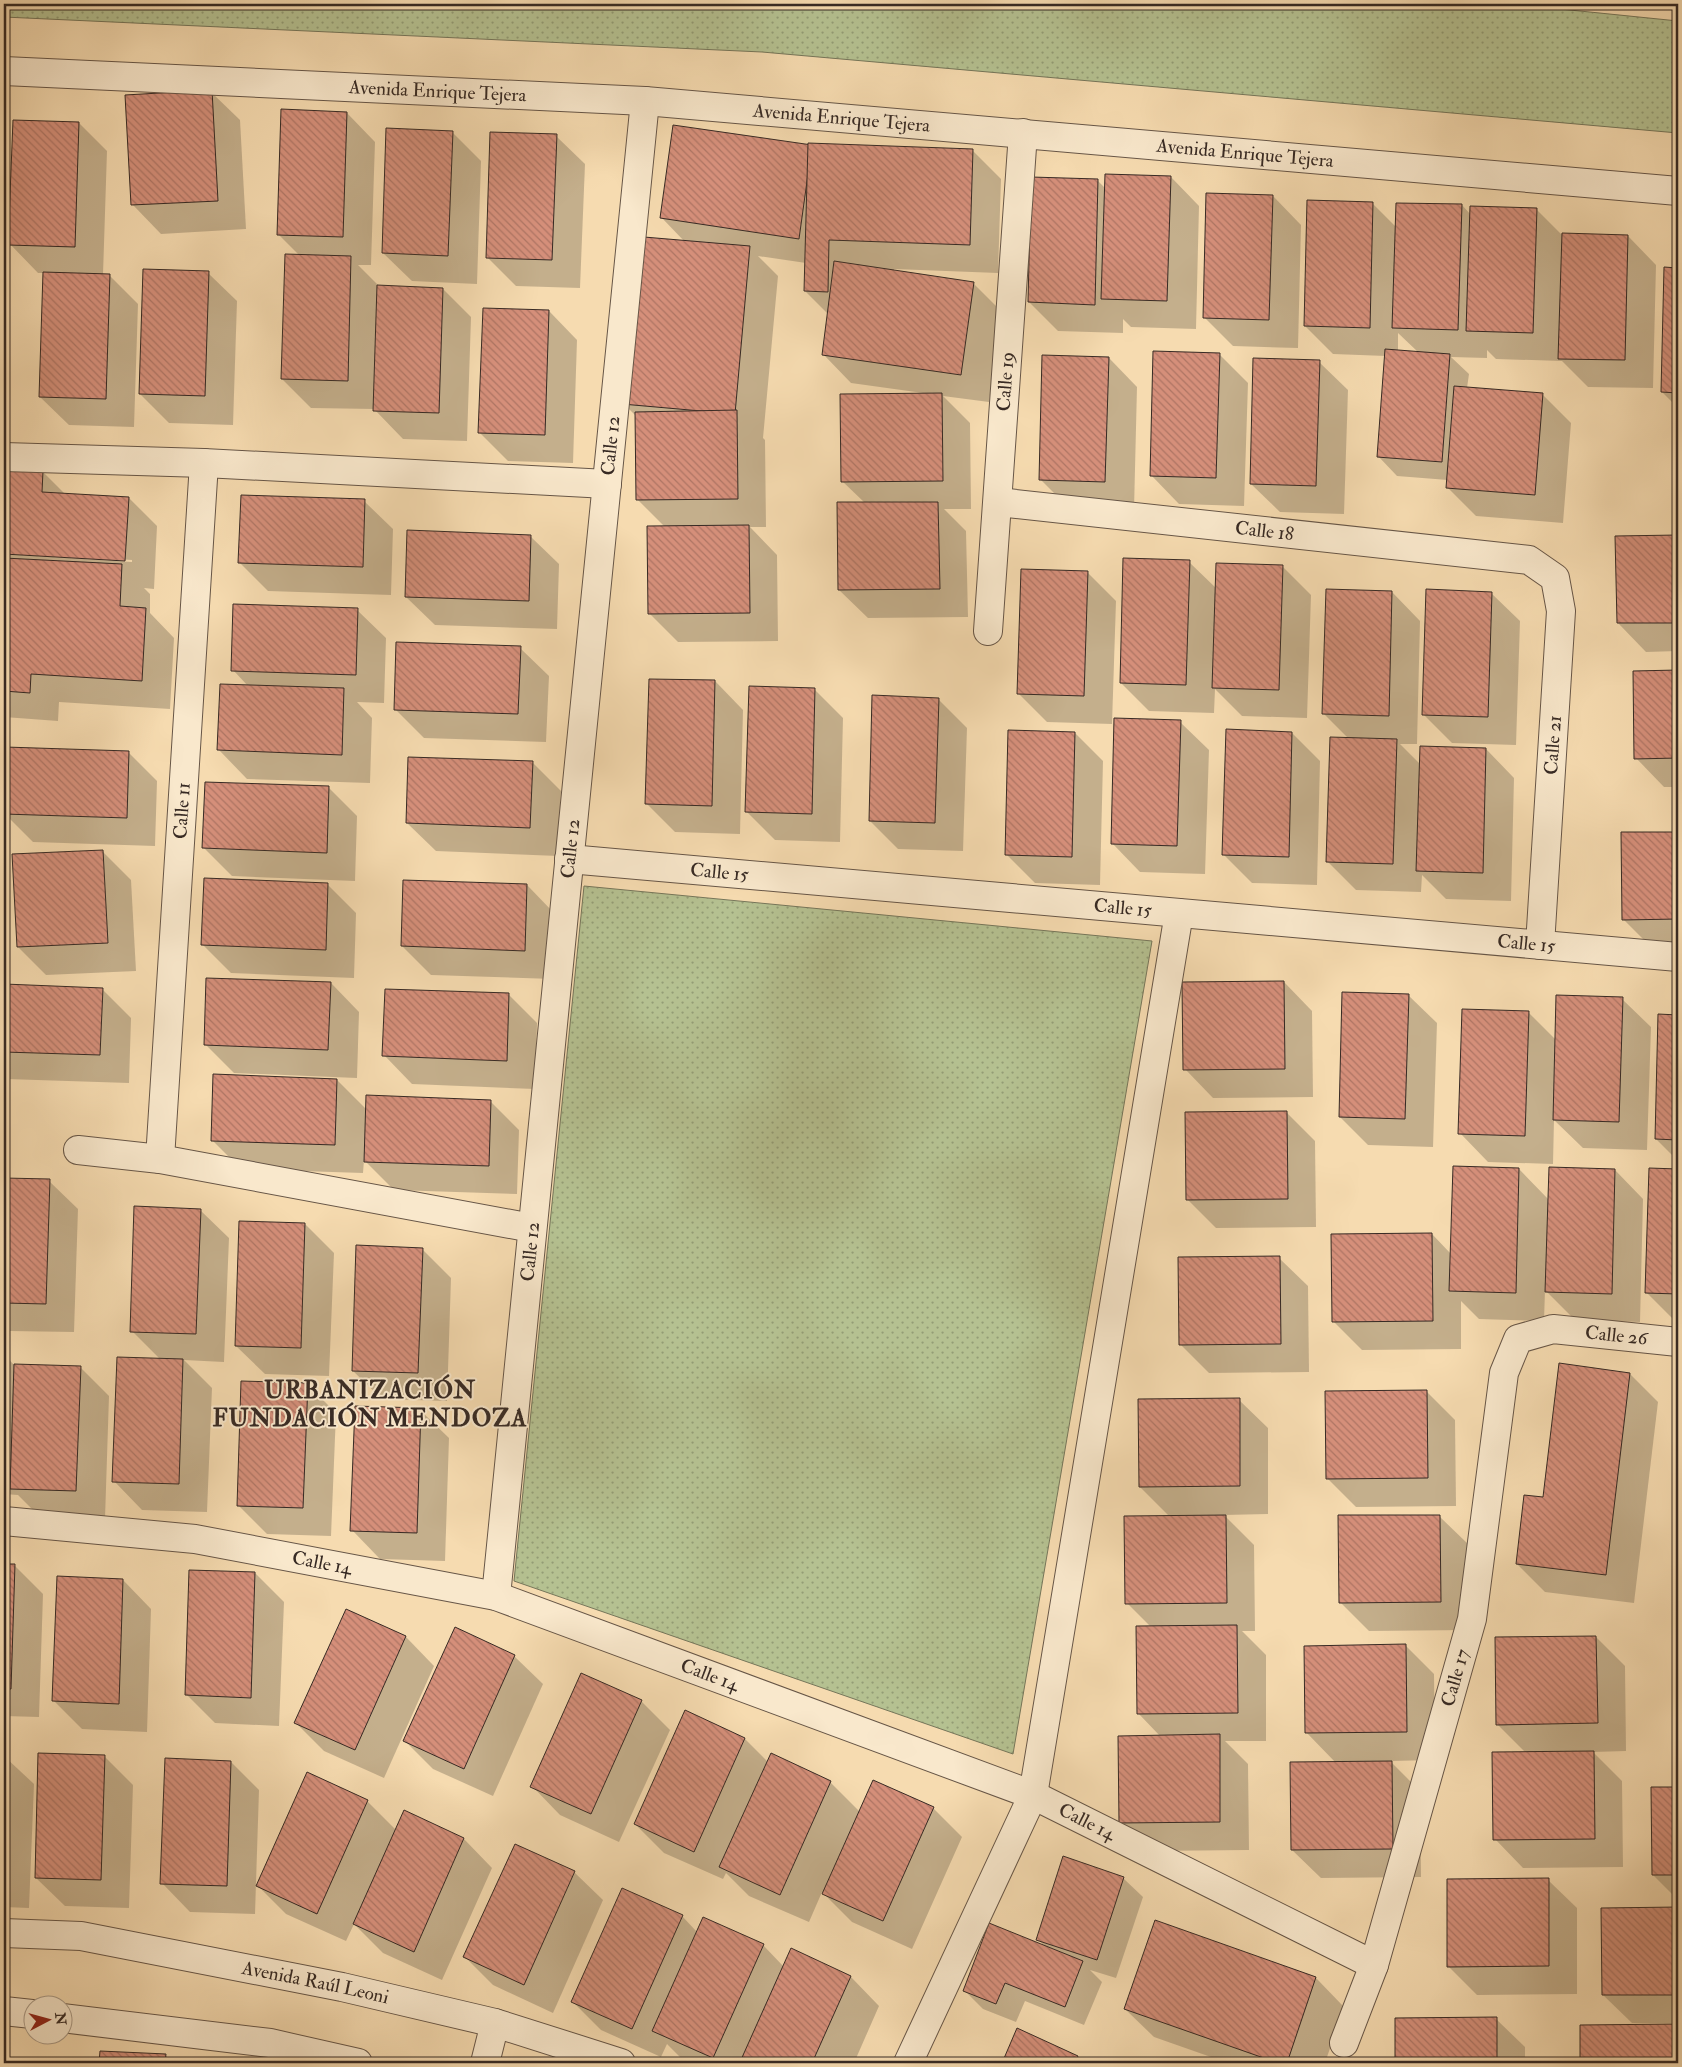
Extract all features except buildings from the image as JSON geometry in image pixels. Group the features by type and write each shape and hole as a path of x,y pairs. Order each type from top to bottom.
{"street":[{"name":"Avenida Enrique Tejera","path":"4,71 645,101 1678,191"},
{"name":"Calle 12","path":"496,1596 645,101"},
{"name":"Calle 19","path":"988,631 1023,133"},
{"path":"4,457 204,463 607,484"},
{"name":"Calle 11","path":"160,1159 204,463"},
{"name":"Calle 18","path":"998,502 1529,560"},
{"name":"Calle 21","path":"1529,560 1555,578 1561,610 1540,945"},
{"name":"Calle 15","path":"569,859 1678,958"},
{"path":"908,2063 1033,1796 1179,912"},
{"path":"78,1150 160,1159 532,1228"},
{"name":"Calle 26","path":"1553,1329 1678,1342"},
{"name":"Calle 17","path":"1344,2043 1374,1964 1472,1619 1504,1373 1518,1340 1553,1329"},
{"name":"Calle 14","path":"4,1521 195,1539 496,1596 1033,1796 1374,1964"},
{"name":"Avenida Raúl Leoni","path":"4,1933 81,1936 342,1986 495,2023 621,2063"},
{"path":"4,2011 22,2013"},
{"path":"72,2019 270,2042 358,2063"},
{"path":"485,2063 495,2023"}],"green space":[{"path":"4,4 1511,4 1678,21 1678,133 762,52 4,17"},
{"path":"584,886 1152,941 1013,1754 514,1581"}],"district":[{"name":"URBANIZACIÓN FUNDACIÓN MENDOZA","path":"370,1404"}]}
